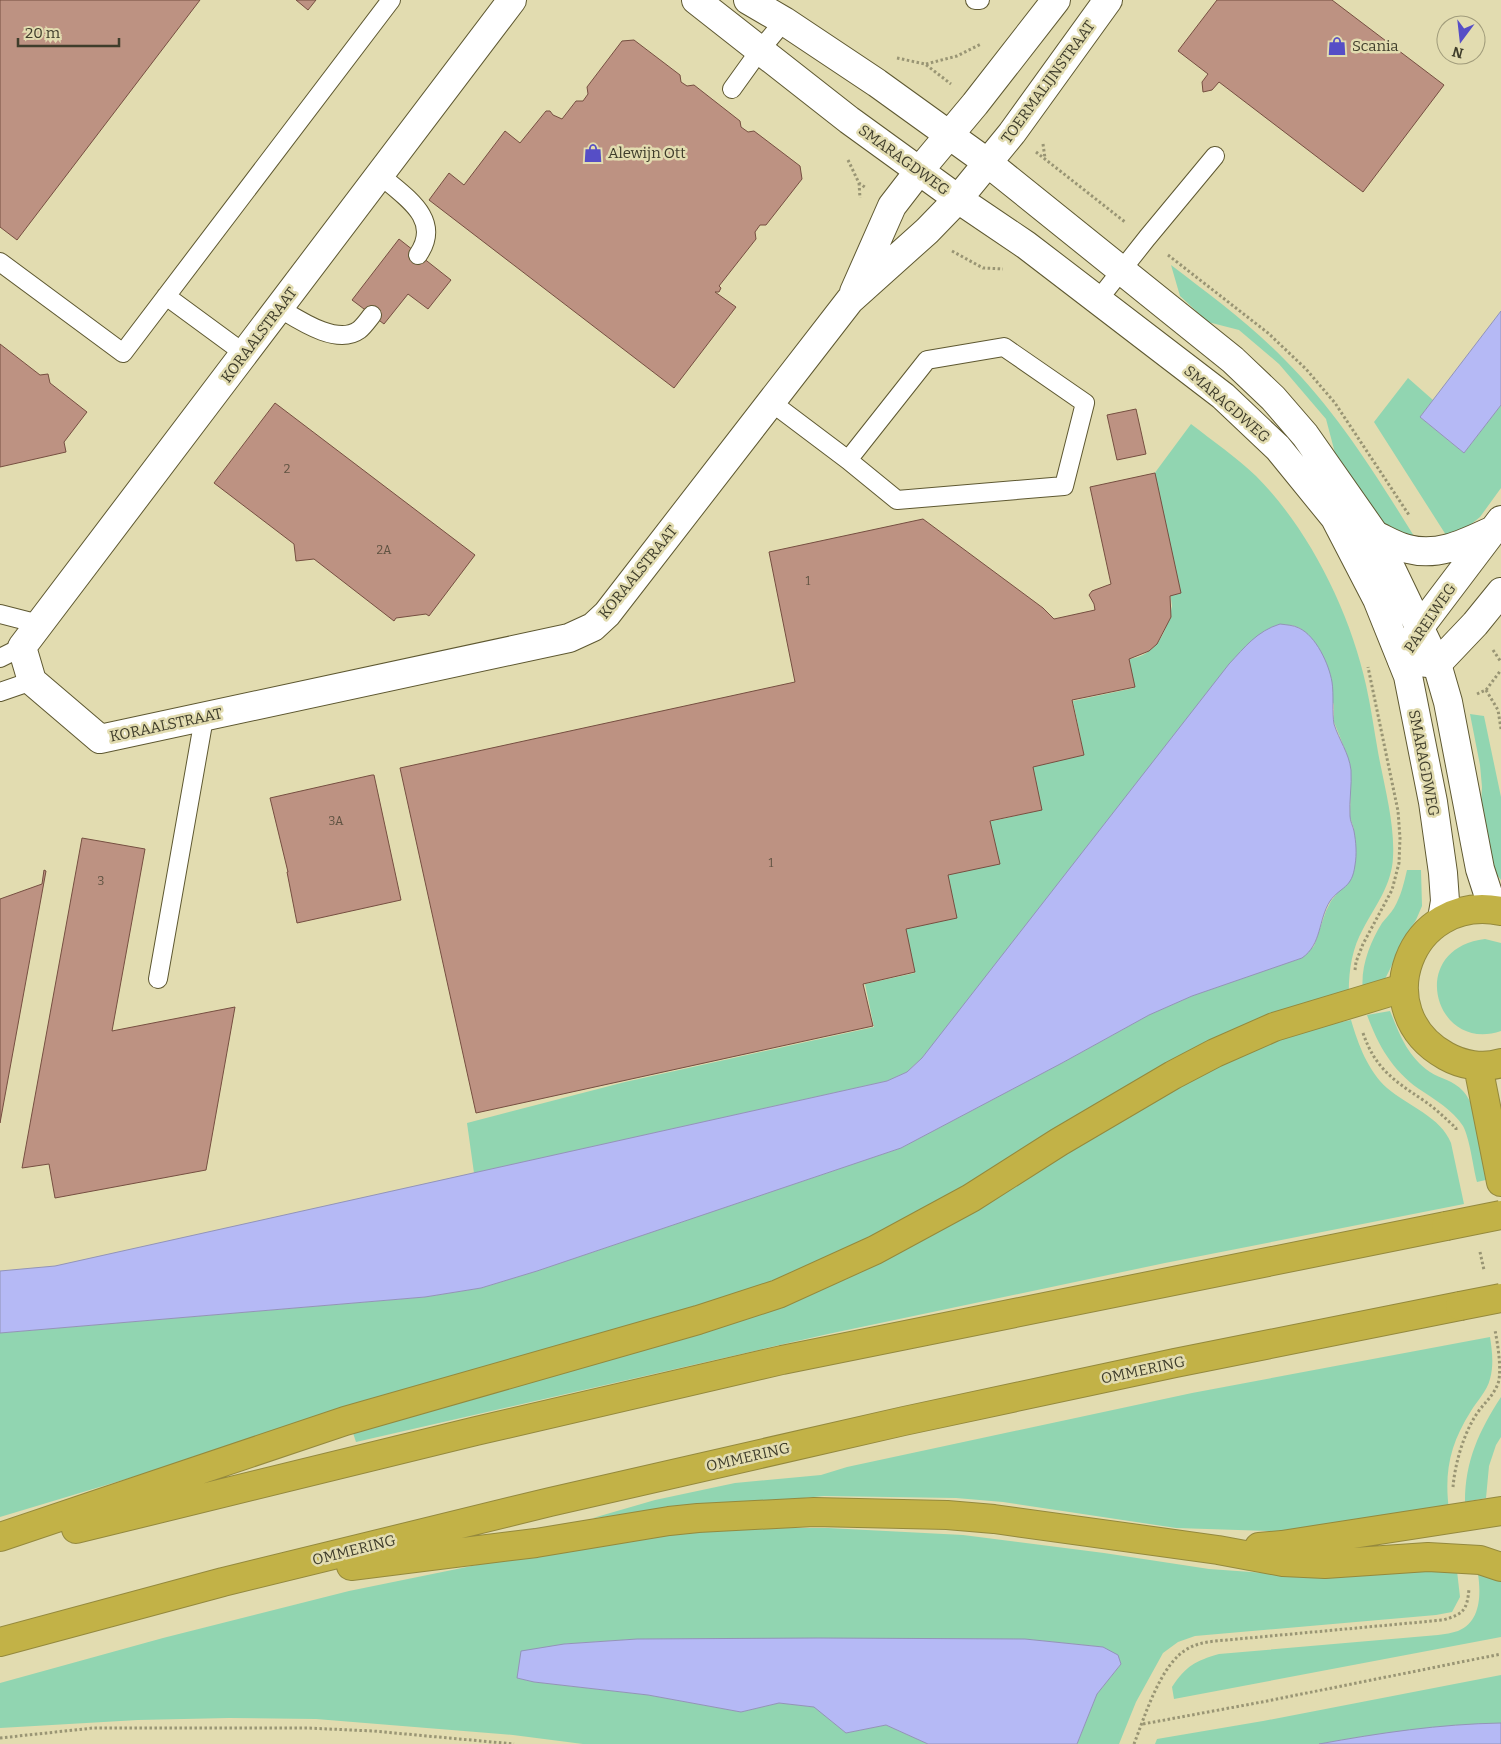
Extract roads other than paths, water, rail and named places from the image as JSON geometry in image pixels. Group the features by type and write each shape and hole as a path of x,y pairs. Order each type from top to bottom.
{"highway":[{"path":"1497,910 1487,908 1465,910 1442,919 1428,930 1414,947 1406,967 1404,988 1408,1012 1418,1032 1434,1050 1455,1061 1490,1065 1501,1182"},
{"path":"0,1537 346,1421 698,1320 778,1294 875,1250 971,1198 1116,1108 1215,1053 1274,1027 1404,988"},
{"path":"0,1547 773,1362 1501,1214"},
{"name":"OMMERING","path":"0,1642 223,1582 550,1502 904,1421 1175,1363 1501,1298"},
{"path":"1218,1550 1282,1545 1501,1511"},
{"path":"223,1582 536,1543 669,1521 814,1512 947,1515 994,1519 1292,1562 1325,1564 1428,1557 1480,1560 1501,1567"}],"street":[{"name":"KORAALSTRAAT","path":"512,0 39,624 11,652 32,681 100,740 570,638 593,627 607,614 850,300 927,231 958,199"},
{"name":"SMARAGDWEG","path":"696,0 849,120 958,199 1026,245 1223,396 1278,448 1335,518 1377,599 1408,676 1434,810 1443,873 1445,901 1442,919"},
{"name":"SMARAGDWEG","path":"748,0 784,20 877,83 988,163 1233,360 1273,398 1305,435 1375,535 1437,664 1448,702 1480,869 1497,910"},
{"path":"948,134 975,104 1056,0"},
{"name":"TOERMALIJNSTRAAT","path":"958,199 1012,133 1108,0"},
{"name":"KORAALSTRAAT","path":"850,300 892,206 948,134"},
{"path":"1375,535 1408,549 1432,552 1458,546 1497,525"},
{"name":"PARELWEG","path":"1437,664 1402,660 1420,627 1497,525"},
{"path":"1437,664 1475,624 1501,592"}],"lane":[{"path":"0,262 123,353 391,0"},
{"path":"975,0 980,0"},
{"path":"732,89 784,20"},
{"path":"1098,300 1215,156"},
{"path":"380,175 413,204 424,218 428,233 425,246 418,255"},
{"path":"166,296 245,354"},
{"path":"279,308 309,326 342,336 350,335 360,330 372,315"},
{"path":"770,402 848,460 897,500 1064,486 1085,403 1004,347 927,360 848,460"},
{"path":"0,614 39,624"},
{"path":"0,692 32,681"},
{"path":"158,979 204,718"}],"water":[{"path":"1501,311 1501,405 1464,453 1420,417"},
{"path":"1280,624 1294,626 1305,632 1311,637 1325,659 1332,682 1334,724 1351,770 1350,820 1354,831 1356,848 1354,873 1349,883 1330,901 1313,946 1302,958 1192,996 1149,1015 901,1148 537,1271 481,1288 425,1297 0,1333 0,1271 55,1266 887,1081 907,1072 922,1058 1229,664 1258,635"},
{"path":"637,1639 1025,1639 1103,1647 1118,1655 1121,1664 1097,1694 1077,1744 928,1744 886,1725 846,1733 814,1707 779,1703 741,1712 648,1695 534,1682 517,1678 521,1651 564,1644"},
{"path":"1501,1723 1501,1744 1319,1744 1410,1730 1455,1725"}],"place":[{"name":"Scania","path":"1337,46"},
{"name":"Alewijn Ott","path":"593,153"}]}
